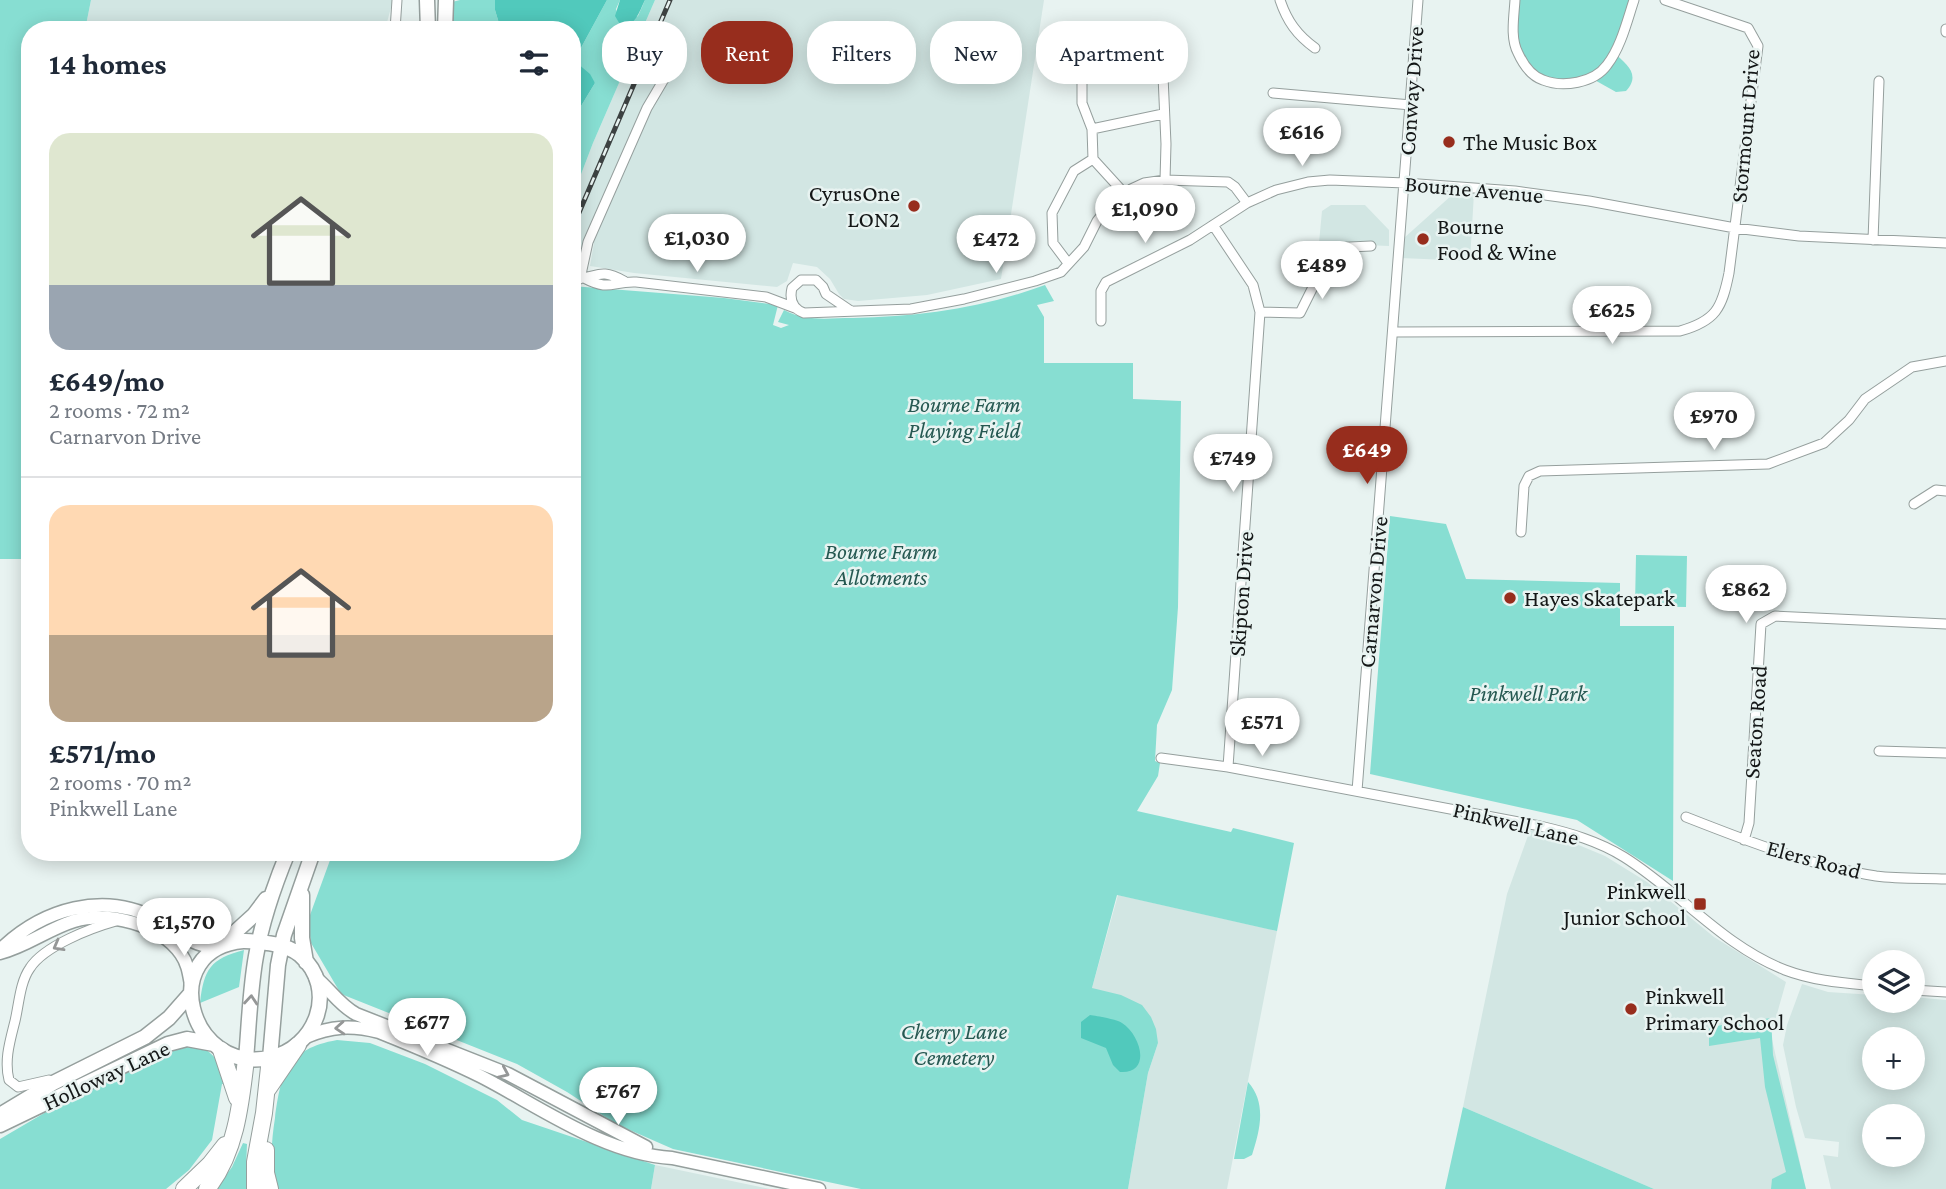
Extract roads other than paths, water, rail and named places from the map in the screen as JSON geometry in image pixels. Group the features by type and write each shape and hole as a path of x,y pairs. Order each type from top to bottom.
{"highway":[{"path":"267,1091 302,1041"},
{"path":"218,1047 235,1089 239,1111"},
{"path":"255,1189 255,1162 270,1058"},
{"path":"207,1189 221,1168 233,1136 246,1059"},
{"path":"264,1113 267,1132 265,1164 270,1189"},
{"path":"184,1189 210,1164 233,1136"}],"main road":[{"path":"427,0 428,21"},
{"path":"445,21 446,0"},
{"path":"218,947 236,941 258,942 298,953 306,962 319,989 317,1017 302,1041 289,1052 270,1058 246,1059 258,942 285,861"},
{"path":"270,1058 281,947 309,861"},
{"path":"302,880 302,938 306,962"},
{"name":"Holloway Lane","path":"0,1115 19,1101 158,1028 191,989 200,964 254,915 276,883"},
{"path":"191,989 197,1022 218,1047"},
{"name":"Holloway Lane","path":"0,1125 168,1044 187,1039 218,1047 229,1055 246,1059"}],"street":[{"path":"396,21 397,0"},
{"path":"1280,0 1284,14 1299,36 1315,48"},
{"name":"Conway Drive","path":"1405,183 1418,0"},
{"path":"1516,0 1513,27 1516,51 1535,76 1566,85 1591,78 1606,66 1620,40 1634,0"},
{"name":"Stormount Drive","path":"1394,332 1679,331 1696,327 1712,314 1725,297 1758,46 1748,27 1665,0"},
{"path":"1128,191 1093,159 1091,129 1082,103 1082,53 1089,40 1154,47 1162,53 1165,180"},
{"path":"1873,240 1879,81"},
{"path":"581,270 588,242 647,108 661,84"},
{"path":"1273,93 1411,105"},
{"path":"1091,129 1163,114"},
{"path":"1068,263 1053,243 1052,213 1074,171 1093,159"},
{"path":"766,297 804,313 911,309 964,299 1061,272 1084,247 1097,221 1109,206 1128,191 1144,183 1165,180 1228,182 1247,203"},
{"name":"Bourne Avenue","path":"1101,320 1101,291 1106,282 1190,240 1247,203 1276,191 1330,180 1516,191 1589,201 1735,228 1799,236 1946,243"},
{"name":"Carnarvon Drive","path":"1357,791 1405,183"},
{"name":"Skipton Drive","path":"1213,225 1253,285 1260,312 1228,767"},
{"path":"1260,312 1300,313 1315,283 1323,252 1329,248 1371,246"},
{"path":"581,277 596,273 612,274 624,281 766,297 790,294"},
{"path":"795,308 790,294 795,284 811,278 820,282 826,294 851,311"},
{"path":"814,313 823,306 826,294"},
{"path":"1521,532 1524,486 1530,476 1540,471 1768,464 1824,443 1849,420 1865,399 1912,367 1946,361"},
{"path":"1914,504 1936,491 1946,491"},
{"name":"Seaton Road","path":"1744,840 1749,823 1761,624 1775,615 1946,624"},
{"path":"1879,751 1946,753"},
{"name":"Pinkwell Lane","path":"1161,758 1228,767 1581,836 1626,858 1734,942 1771,964 1811,978 1862,984"},
{"name":"Elers Road","path":"1686,817 1744,840 1820,864 1872,875 1946,879"},
{"path":"0,951 18,934 41,919 67,909 95,905 141,912 159,920 194,944 218,947"},
{"path":"0,951 16,949 76,920 121,920 152,932 177,948 187,965 191,989"},
{"path":"93,1064 35,1085 18,1087 9,1080 6,1059 25,979 34,962 83,932 121,920"},
{"path":"315,977 338,1002 356,1014 508,1074 638,1143 672,1158"},
{"path":"1925,991 1946,992"},
{"path":"302,1041 339,1027 379,1032 483,1078 541,1112 579,1130 655,1157 672,1158 819,1189"}],"water":[{"path":"495,0 607,0 581,48 581,21 498,21"},
{"path":"620,0 645,0 633,21 618,21 615,16"},
{"path":"581,66 595,83 581,106"},
{"path":"1090,1015 1115,1020 1129,1029 1140,1053 1140,1061 1136,1067 1120,1072 1113,1065 1106,1048 1081,1038 1081,1022"}],"railway":[{"path":"581,208 670,0"}],"place":[{"name":"The Music Box","path":"1449,142"},
{"name":"CyrusOne LON2","path":"914,206"},
{"name":"Bourne Food & Wine","path":"1423,239"},
{"name":"Hayes Skatepark","path":"1510,598"},
{"name":"Pinkwell Junior School","path":"1700,904"},
{"name":"Pinkwell Primary School","path":"1631,1009"}],"park label":[{"name":"Bourne Farm Playing Field","path":"964,417"},
{"name":"Bourne Farm Allotments","path":"881,564"},
{"name":"Pinkwell Park","path":"1528,693"},
{"name":"Cherry Lane Cemetery","path":"954,1044"}]}
